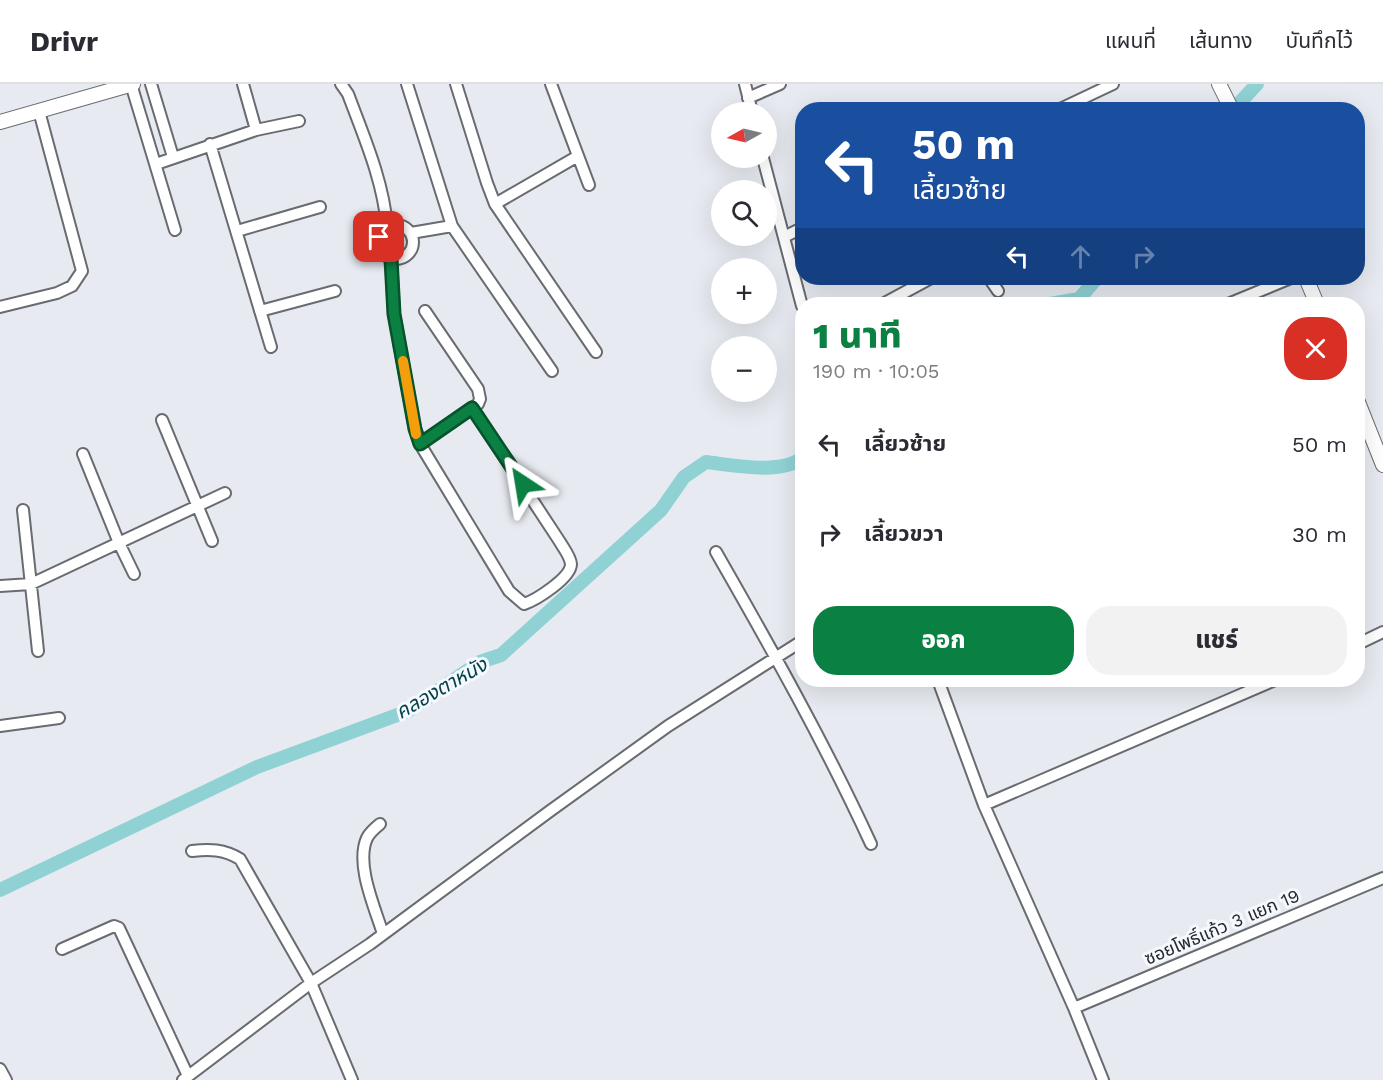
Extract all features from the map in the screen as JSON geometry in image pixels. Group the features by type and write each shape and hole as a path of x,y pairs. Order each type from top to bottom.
{"street":[{"path":"0,122 132,84 175,230"},
{"path":"151,84 173,157"},
{"path":"243,84 256,130"},
{"path":"341,84 348,94 377,174 385,202 387,226"},
{"path":"407,84 452,226 552,371"},
{"path":"456,84 495,204 596,352"},
{"path":"551,84 589,185"},
{"path":"745,84 749,102"},
{"path":"748,98 780,84"},
{"path":"1075,102 1113,84"},
{"path":"1220,84 1228,102"},
{"path":"0,307 64,290 77,281 82,271 39,111"},
{"path":"156,164 256,130 300,121"},
{"path":"210,144 271,347"},
{"path":"495,204 578,156"},
{"path":"766,168 795,279"},
{"path":"237,231 320,207"},
{"path":"400,225 411,233 413,239 410,252 405,257 391,259 385,256 378,244 382,231 387,226 400,225"},
{"path":"411,233 452,226"},
{"path":"784,237 795,232"},
{"path":"391,259 394,314 415,429 420,444 509,591 524,604 531,602 563,579 570,570 571,563 560,542 472,408"},
{"path":"896,297 918,285"},
{"path":"994,285 998,291"},
{"path":"1245,297 1274,285"},
{"path":"260,311 335,291"},
{"path":"420,444 472,408 480,399 478,389 425,311"},
{"path":"162,420 212,540"},
{"path":"1365,420 1383,465"},
{"path":"83,454 134,574"},
{"path":"0,586 31,584 225,493"},
{"path":"23,510 38,651"},
{"path":"716,552 836,769 871,844"},
{"path":"1365,641 1383,633"},
{"path":"62,950 103,930 114,926 119,928 186,1078 311,982 383,934 668,726 795,645"},
{"path":"941,687 984,805 1074,1008 1103,1080"},
{"path":"984,805 1259,687"},
{"path":"0,726 59,718"},
{"path":"380,824 368,835 364,857 368,885 383,934"},
{"path":"192,852 207,849 229,852 240,859 311,982 352,1080"},
{"name":"ซอยโพธิ์แก้ว 3 แยก 19","path":"1074,1008 1383,878"},
{"path":"0,1069 6,1080"}],"waterway":[{"name":"คลองตาหนัง","path":"1240,102 1257,84"},
{"name":"คลองตาหนัง","path":"1081,297 1091,285"},
{"name":"คลองตาหนัง","path":"0,890 257,767 408,711 480,662 501,655 661,510 684,477 706,462 769,468 795,462"}],"slow traffic":[{"path":"403,361 416,434"}],"route":[{"path":"379,237 378,244 381,250 391,259 394,314 415,429 420,444 472,408 523,484"}]}
